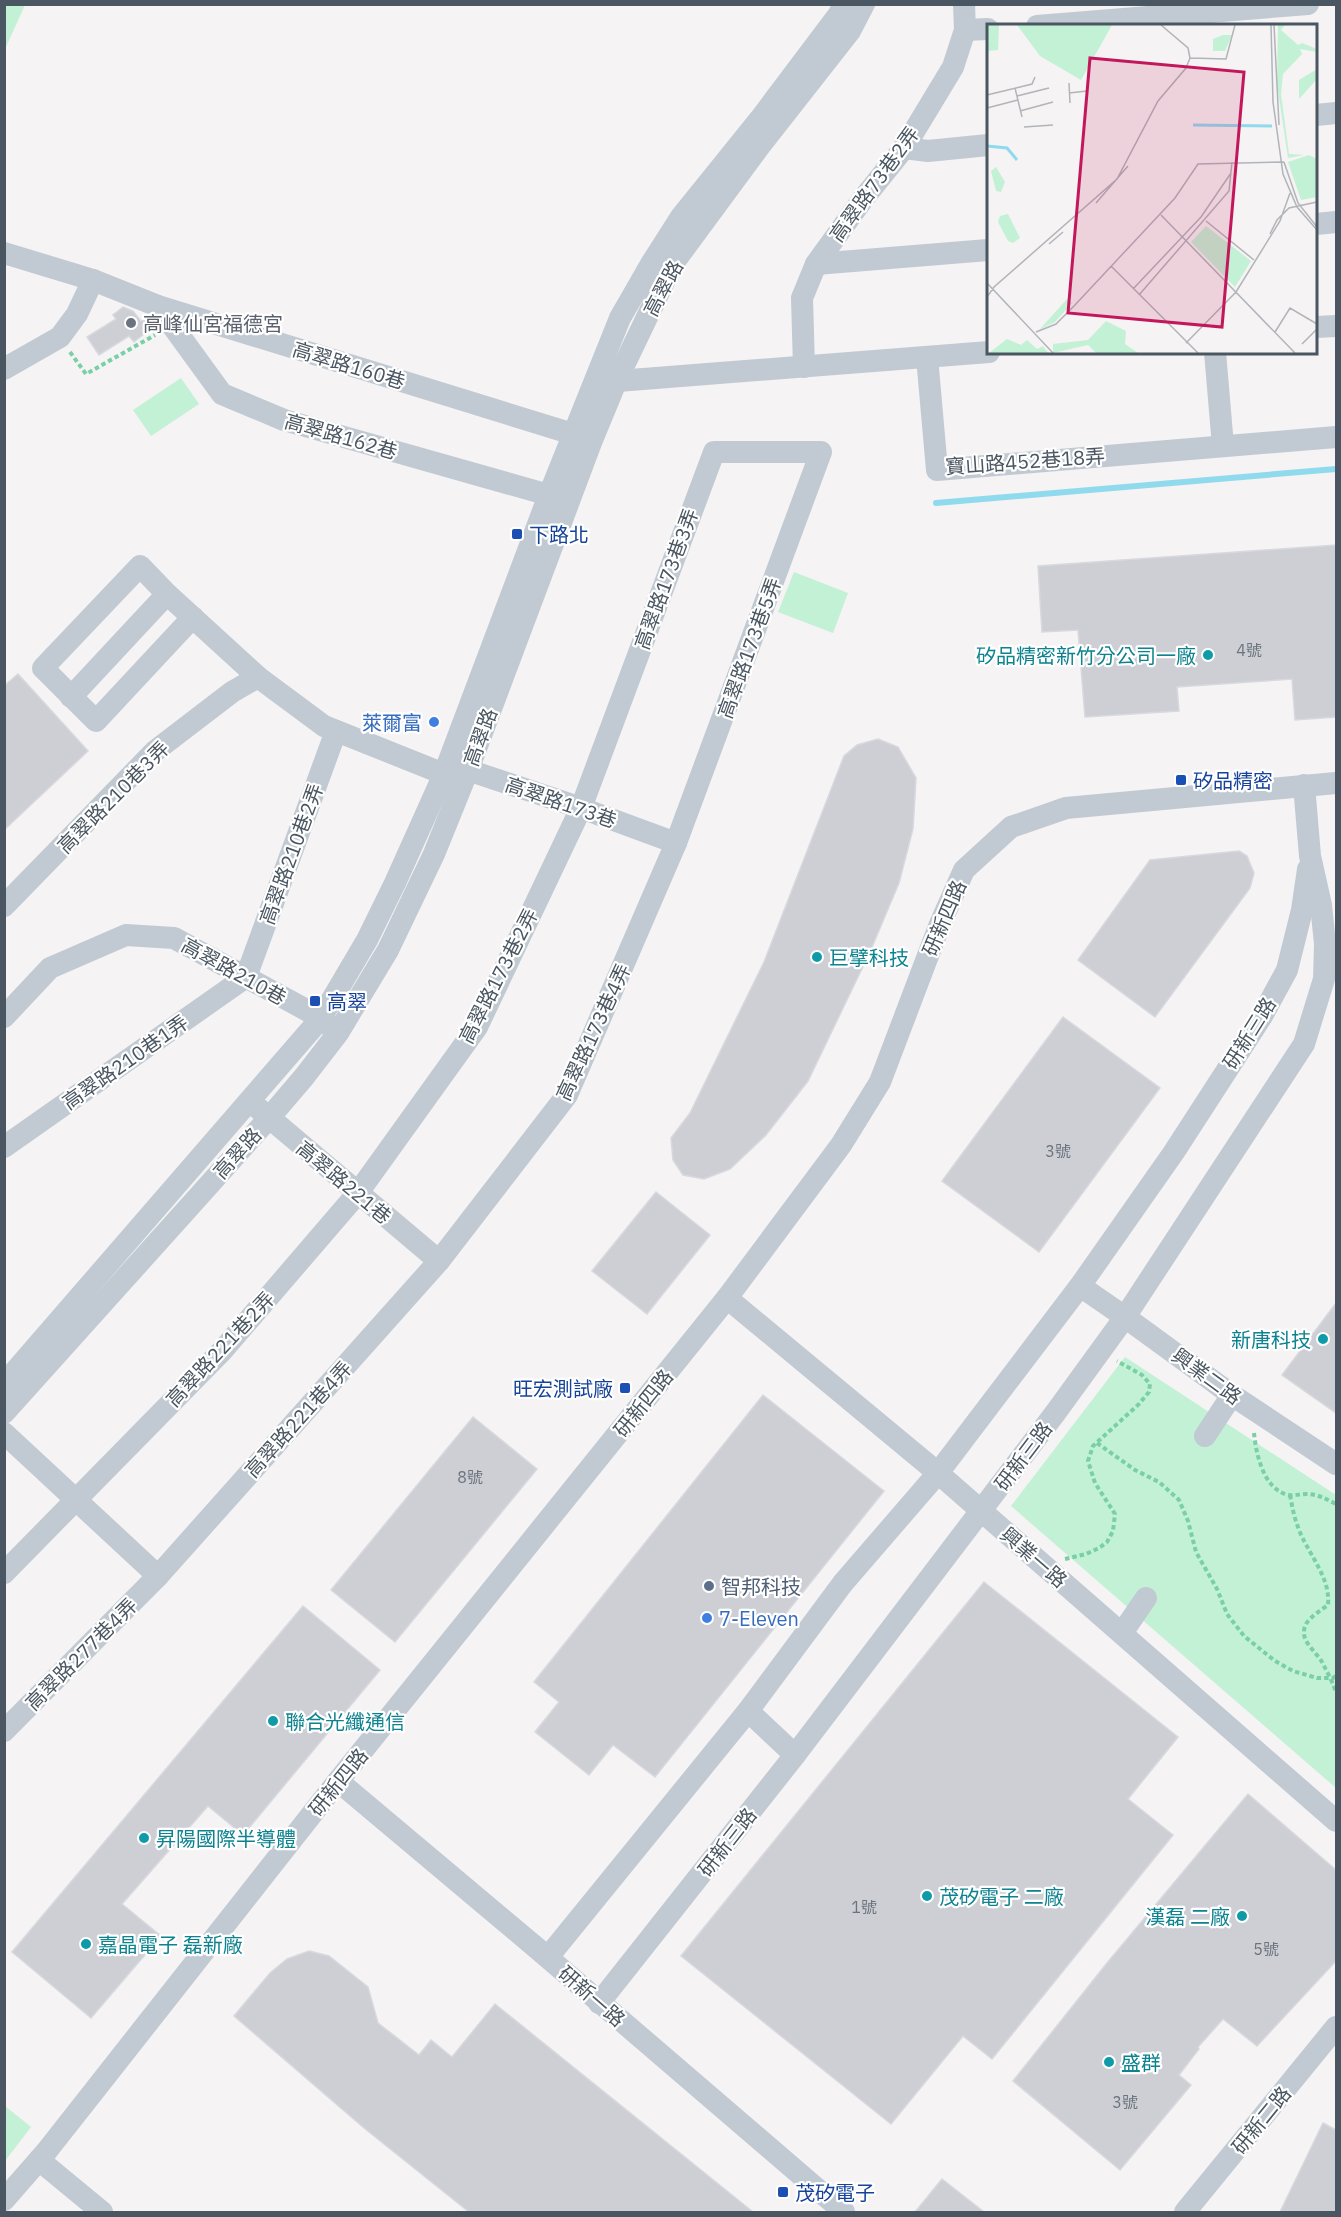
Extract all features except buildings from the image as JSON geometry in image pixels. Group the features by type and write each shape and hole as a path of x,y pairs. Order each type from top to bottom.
{"street":[{"name":"高翠路","path":"605,382 620,318 651,264 681,217 760,119 839,14 844,4"},
{"name":"高翠路","path":"4,1384 321,1018 367,940 444,774 605,382 672,265 759,147 850,31 864,4"},
{"name":"高翠路73巷2弄","path":"804,367 802,298 816,264 863,199 904,148 953,67 965,30 964,4"},
{"path":"1062,24 1308,4"},
{"path":"965,30 987,29"},
{"path":"1317,115 1336,113"},
{"path":"904,148 928,151 987,145"},
{"path":"1317,224 1336,222"},
{"path":"816,264 987,250"},
{"name":"高翠路160巷","path":"4,253 93,280 158,306 583,437"},
{"path":"4,369 60,337 77,314 93,280"},
{"name":"高翠路162巷","path":"158,306 222,394 284,420 558,497"},
{"path":"1317,327 1336,326"},
{"path":"605,382 987,352"},
{"path":"1215,354 1223,446 1336,437"},
{"name":"寶山路452巷18弄","path":"927,357 937,470 1223,446"},
{"name":"高翠路173巷3弄","path":"581,808 714,452 821,452"},
{"name":"高翠路173巷5弄","path":"676,843 821,452"},
{"name":"高翠路","path":"4,1413 269,1118 338,1033 388,950 434,854 468,770 558,497"},
{"path":"193,617 96,721 43,668 140,566 167,594 193,617 258,677 324,726 444,774"},
{"path":"71,697 167,594"},
{"name":"高翠路210巷3弄","path":"4,906 155,752 232,692 258,677"},
{"name":"高翠路210巷2弄","path":"246,977 336,731"},
{"name":"高翠路173巷","path":"444,774 468,770 676,843"},
{"name":"研新四路","path":"4,2200 39,2160 338,1781 727,1298 841,1145 880,1082 940,924 964,870 1011,827 1066,808 1336,783"},
{"name":"研新三路","path":"599,2003 795,1755 1125,1317 1304,1044 1324,979 1325,944 1321,905 1310,856 1304,785"},
{"name":"高翠路173巷2弄","path":"357,1194 477,1027 581,808"},
{"name":"高翠路173巷4弄","path":"439,1261 567,1095 676,843"},
{"name":"研新三路","path":"548,1958 748,1711 843,1583 938,1473 1080,1286 1174,1152 1262,1016 1287,970 1302,910 1310,856"},
{"name":"高翠路210巷","path":"4,1017 50,968 126,935 174,938 321,1018 338,1033"},
{"name":"高翠路210巷1弄","path":"4,1147 246,977"},
{"name":"高翠路221巷","path":"250,1101 357,1194 439,1261"},
{"name":"高翠路221巷2弄","path":"4,1573 222,1351 357,1194"},
{"name":"高翠路221巷4弄","path":"158,1576 439,1261"},
{"name":"興業二路","path":"1080,1286 1227,1391 1336,1464"},
{"name":"興業一路","path":"727,1298 938,1473 1336,1821"},
{"path":"1199,1431 1227,1391"},
{"path":"4,1434 158,1576"},
{"name":"高翠路277巷4弄","path":"4,1731 158,1576"},
{"path":"1122,1633 1146,1598"},
{"path":"748,1711 795,1755"},
{"name":"研新一路","path":"338,1781 844,2212"},
{"name":"研新二路","path":"1185,2212 1336,2027"},
{"path":"39,2160 102,2212"}],"path":[{"path":"60,337 86,374 172,325"},
{"path":"1062,1562 1064,1559 1086,1554 1099,1548 1107,1542 1113,1531 1115,1514 1095,1483 1088,1461 1093,1446 1149,1392 1150,1384 1142,1375 1116,1361"},
{"path":"1254,1432 1256,1453 1265,1474 1282,1493 1319,1495 1336,1504"},
{"path":"1097,1443 1134,1470 1159,1482 1179,1500 1188,1521 1196,1552 1217,1589 1227,1614 1244,1636 1275,1661 1293,1671 1317,1678 1336,1676"},
{"path":"1290,1495 1298,1528 1323,1577 1329,1596 1328,1605 1307,1622 1304,1630 1310,1649 1320,1659 1336,1693"}],"green space":[{"path":"4,5 25,5 5,49"},
{"path":"181,378 199,404 151,436 133,410"},
{"path":"794,572 848,593 833,633 778,612"},
{"path":"1125,1357 1336,1495 1336,1788 1011,1506"},
{"path":"5,2106 31,2127 4,2161"}],"waterway":[{"path":"936,503 1336,469"}],"place":[{"name":"高峰仙宮福德宮","path":"131,323"},
{"name":"下路北","path":"517,534"},
{"name":"矽品精密新竹分公司一廠","path":"1208,655"},
{"name":"萊爾富","path":"434,722"},
{"name":"矽品精密","path":"1181,780"},
{"name":"巨擘科技","path":"817,957"},
{"name":"高翠","path":"315,1001"},
{"name":"新唐科技","path":"1323,1339"},
{"name":"旺宏測試廠","path":"625,1388"},
{"name":"智邦科技","path":"709,1586"},
{"name":"7-Eleven","path":"707,1618"},
{"name":"聯合光纖通信","path":"273,1721"},
{"name":"昇陽國際半導體","path":"144,1838"},
{"name":"茂矽電子 二廠","path":"927,1896"},
{"name":"漢磊 二廠","path":"1242,1916"},
{"name":"嘉晶電子 磊新廠","path":"86,1944"},
{"name":"盛群","path":"1109,2062"},
{"name":"茂矽電子","path":"783,2192"}]}
